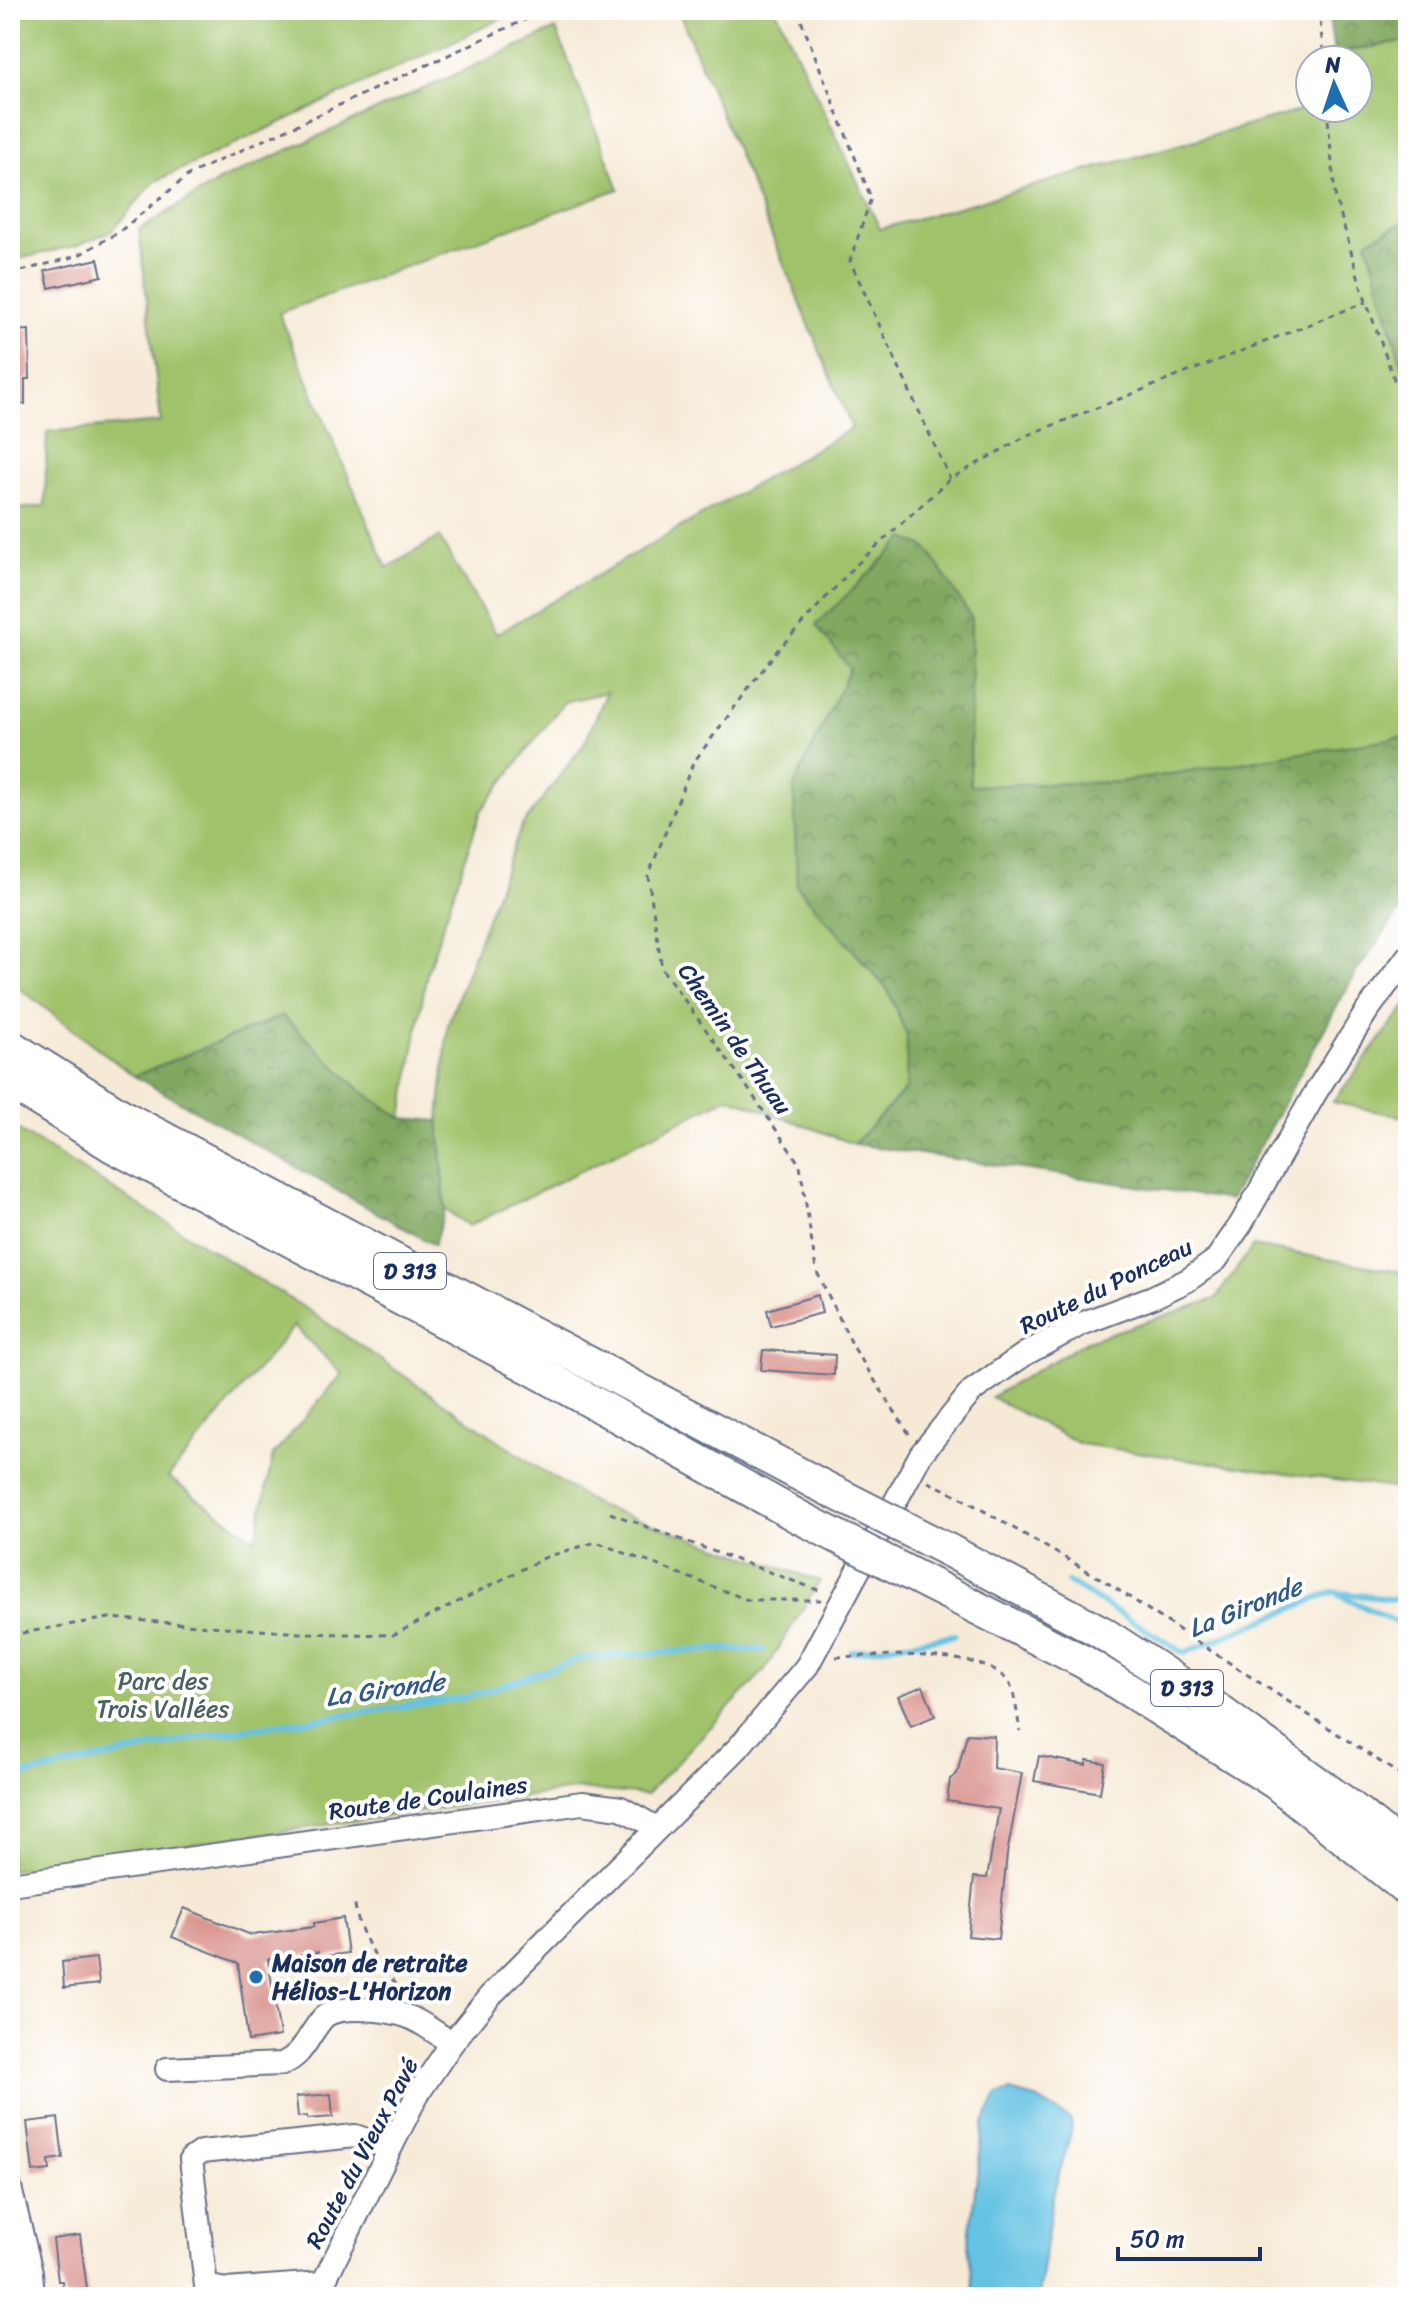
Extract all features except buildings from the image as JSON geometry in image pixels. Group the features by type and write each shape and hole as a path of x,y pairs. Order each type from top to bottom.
{"highway":[{"name":"D 313","path":"10,1046 155,1134 1101,1632 1196,1694 1408,1853"},
{"name":"D 313","path":"10,1082 111,1145 533,1369 799,1517 1084,1662 1276,1783 1380,1864 1408,1890"}],"street":[{"name":"Route du Ponceau","path":"657,1828 738,1748 812,1657 921,1454 972,1391 1025,1354 1081,1324 1176,1286 1216,1260 1241,1224 1314,1095 1367,1011 1408,956"},
{"name":"Route de Coulaines","path":"10,1884 582,1803 621,1808 657,1828"},
{"name":"Route du Vieux Pavé","path":"319,2290 417,2095 452,2043 490,1996 657,1828"},
{"path":"167,2069 282,2064 297,2058 325,2016 341,2010 375,2010 409,2017 452,2043"},
{"path":"319,2290 226,2290 206,2286 191,2159 201,2152 355,2136 390,2148"},
{"path":"10,2188 31,2272 33,2297"}],"path":[{"path":"10,274 77,256 119,232 190,174 546,10"},
{"path":"797,10 871,198 850,261 950,479"},
{"path":"1319,10 1322,44"},
{"path":"1328,124 1335,195 1366,302 1408,418"},
{"name":"Chemin de Thuau","path":"921,1454 854,1348 816,1270 800,1165 662,969 648,876 693,763 776,652 855,566 950,479 1028,435 1366,302"},
{"path":"910,1474 953,1493 1103,1580 1408,1780"},
{"path":"610,1513 845,1600"},
{"path":"10,1635 109,1618 299,1633 393,1635 546,1557 596,1542 748,1600 845,1600"},
{"path":"812,1657 948,1656 994,1670 1010,1684 1020,1731"},
{"path":"355,1905 358,1927 408,2001"}],"green space":[{"path":"10,10 520,10 154,182 112,231 78,245 10,261"},
{"path":"678,10 776,10 880,229 1294,112 1294,124 1374,124 1374,47 1408,41 1408,220 1367,241 1408,388 1408,736 1121,782 970,786 971,617 850,669 794,787 797,886 888,990 907,1036 906,1089 854,1144 729,1097 469,1226 445,1209 439,1121 448,1024 521,827 584,744 607,692 564,702 481,811 427,973 402,1118 360,1090 282,1016 134,1076 10,981 10,510 45,506 47,432 161,422 139,230 219,181 556,29 619,189 279,313 387,568 439,537 496,634 852,428"},
{"path":"1328,10 1408,10 1408,41 1374,47 1374,44 1333,44"},
{"path":"1408,220 1408,388 1367,241"},
{"path":"905,538 927,548 971,617 970,786 1121,782 1408,736 1408,900 1356,972 1230,1200 854,1144 906,1089 907,1036 888,990 797,886 794,786 850,669 816,625"},
{"path":"1408,1003 1408,1118 1333,1102"},
{"path":"283,1016 360,1090 401,1118 439,1121 445,1209 434,1245 134,1076"},
{"name":"Parc des Trois Vallées","path":"10,1125 308,1310 598,1506 820,1581 764,1671 646,1795 580,1789 10,1870","holes":["294,1326 342,1374 273,1455 256,1540 168,1477"]},
{"path":"1253,1246 1408,1273 1408,1530 1406,1490 1080,1444 991,1397 1087,1341 1215,1299"}],"water":[{"path":"1010,2091 1035,2098 1071,2120 1072,2129 1053,2195 1038,2297 975,2297 968,2245 984,2122 997,2095"}],"waterway":[{"name":"La Gironde","path":"1068,1582 1184,1653 1332,1592 1408,1601"},
{"path":"1339,1595 1408,1628"},
{"name":"La Gironde","path":"852,1652 955,1635"},
{"name":"La Gironde","path":"10,1778 215,1734 468,1697 582,1658 715,1649 764,1650"}],"place":[{"name":"Maison de retraite Hélios-L'Horizon","path":"256,1977"}]}
